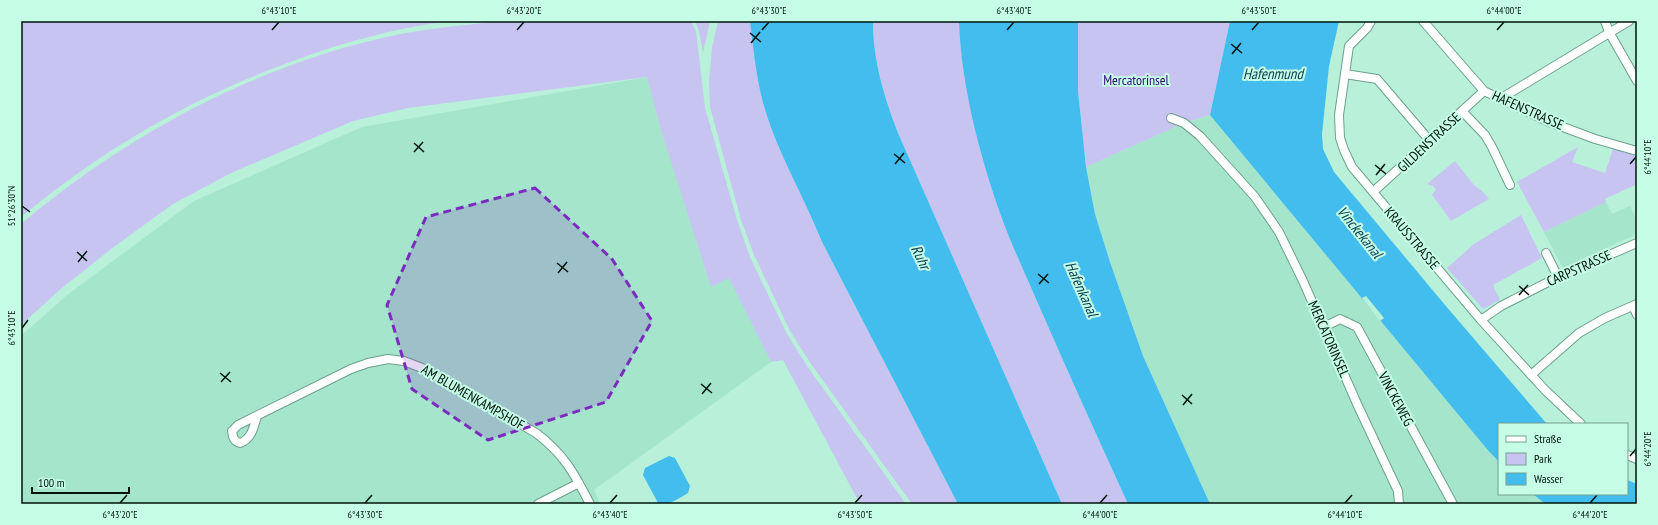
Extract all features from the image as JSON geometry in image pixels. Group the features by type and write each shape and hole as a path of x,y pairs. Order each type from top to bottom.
{"street":[{"name":"KRAUSSTRASSE","path":"1371,21 1367,28 1349,46 1339,115 1340,138 1352,167 1481,320 1531,375 1580,423"},
{"name":"HAFENSTRASSE","path":"1422,21 1484,91 1548,121 1595,139 1637,151"},
{"path":"1605,21 1609,32 1637,81"},
{"path":"1500,99 1629,21"},
{"path":"1345,74 1377,79 1430,141"},
{"name":"GILDENSTRASSE","path":"1374,192 1484,91"},
{"path":"1462,111 1485,135 1510,185"},
{"name":"MERCATORINSEL","path":"1171,118 1184,123 1200,136 1255,197 1270,217 1291,255 1358,406 1398,491 1399,504"},
{"name":"CARPSTRASSE","path":"1481,320 1501,306 1558,277 1637,243"},
{"path":"1546,253 1558,277"},
{"path":"1531,375 1579,334 1635,305 1637,315"},
{"name":"VINCKEWEG","path":"1324,327 1340,319 1357,327 1453,504"},
{"name":"AM BLUMENKAMPSHOF","path":"257,416 253,430 248,438 240,443 236,442 233,438 232,431 238,425 360,365 388,359 404,361 427,370 536,433 558,451 565,460 590,504"},
{"path":"1628,454 1637,459"},
{"path":"538,504 579,483"}],"highlighted area":[{"path":"535,188 612,259 652,321 606,402 488,440 412,389 387,305 426,217"}],"shaded area":[{"path":"664,74 739,297 771,362 594,490 600,504 21,504 21,336 67,295 194,201 362,127"},
{"path":"1210,115 1498,461 1498,495 1534,495 1545,504 1210,504 1143,356 1095,214 1086,167 1184,123"},
{"path":"1606,202 1612,214 1630,206 1637,221 1637,234 1563,268 1544,232"}],"green space":[{"path":"21,21 451,21 376,35 340,45 304,57 227,88 155,124 120,145 54,191 21,217"},
{"path":"499,21 691,21 696,31 705,108 737,220 750,257 787,334 807,366 906,504 860,504 783,360 771,362 729,278 711,287 661,130 647,77 408,108 353,121 231,173 173,204 115,246 63,287 21,325 21,224 63,191 152,131 199,105 247,83 297,63 348,47 400,34"},
{"path":"695,21 710,21 703,53 699,31"},
{"path":"718,21 750,21 756,70 762,99 774,136 822,242 958,504 912,504 811,364 790,331 754,255 741,220 710,107 709,81 712,48"},
{"path":"873,21 959,21 964,69 973,118 985,167 1000,213 1047,325 1128,504 1062,504 898,133 880,78 875,50"},
{"name":"Mercatorinsel","path":"1078,21 1230,21 1210,115 1184,123 1086,167 1078,91"},
{"path":"1578,147 1572,162 1605,173 1613,149 1637,156 1637,184 1605,199 1606,202 1544,232 1517,182"},
{"path":"1455,161 1474,185 1489,199 1451,221 1432,195 1436,190 1433,186 1427,184"},
{"path":"1521,215 1542,258 1493,285 1500,300 1483,309 1447,268 1474,244"}],"water":[{"name":"Ruhr","path":"750,21 873,21 875,50 880,78 898,133 1062,504 958,504 822,242 774,136 762,99 756,70"},
{"name":"Hafenkanal","path":"959,21 1078,21 1078,91 1086,167 1095,214 1143,356 1210,504 1128,504 1047,325 1000,213 985,167 972,118 963,69"},
{"path":"1230,21 1339,21 1329,66 1322,134 1323,149 1334,172 1546,423 1498,423 1498,461 1210,115"},
{"path":"669,456 675,458 690,486 688,493 666,504 662,504 658,503 643,475 645,468"},
{"path":"1628,480 1637,484 1637,504 1545,504 1534,495 1628,495"}],"pier":[{"path":"1366,296 1384,318 1380,321 1362,298"}],"water label":[{"name":"Hafenmund","path":"1273,73"},
{"name":"Vinckekanal","path":"1360,232"}]}
